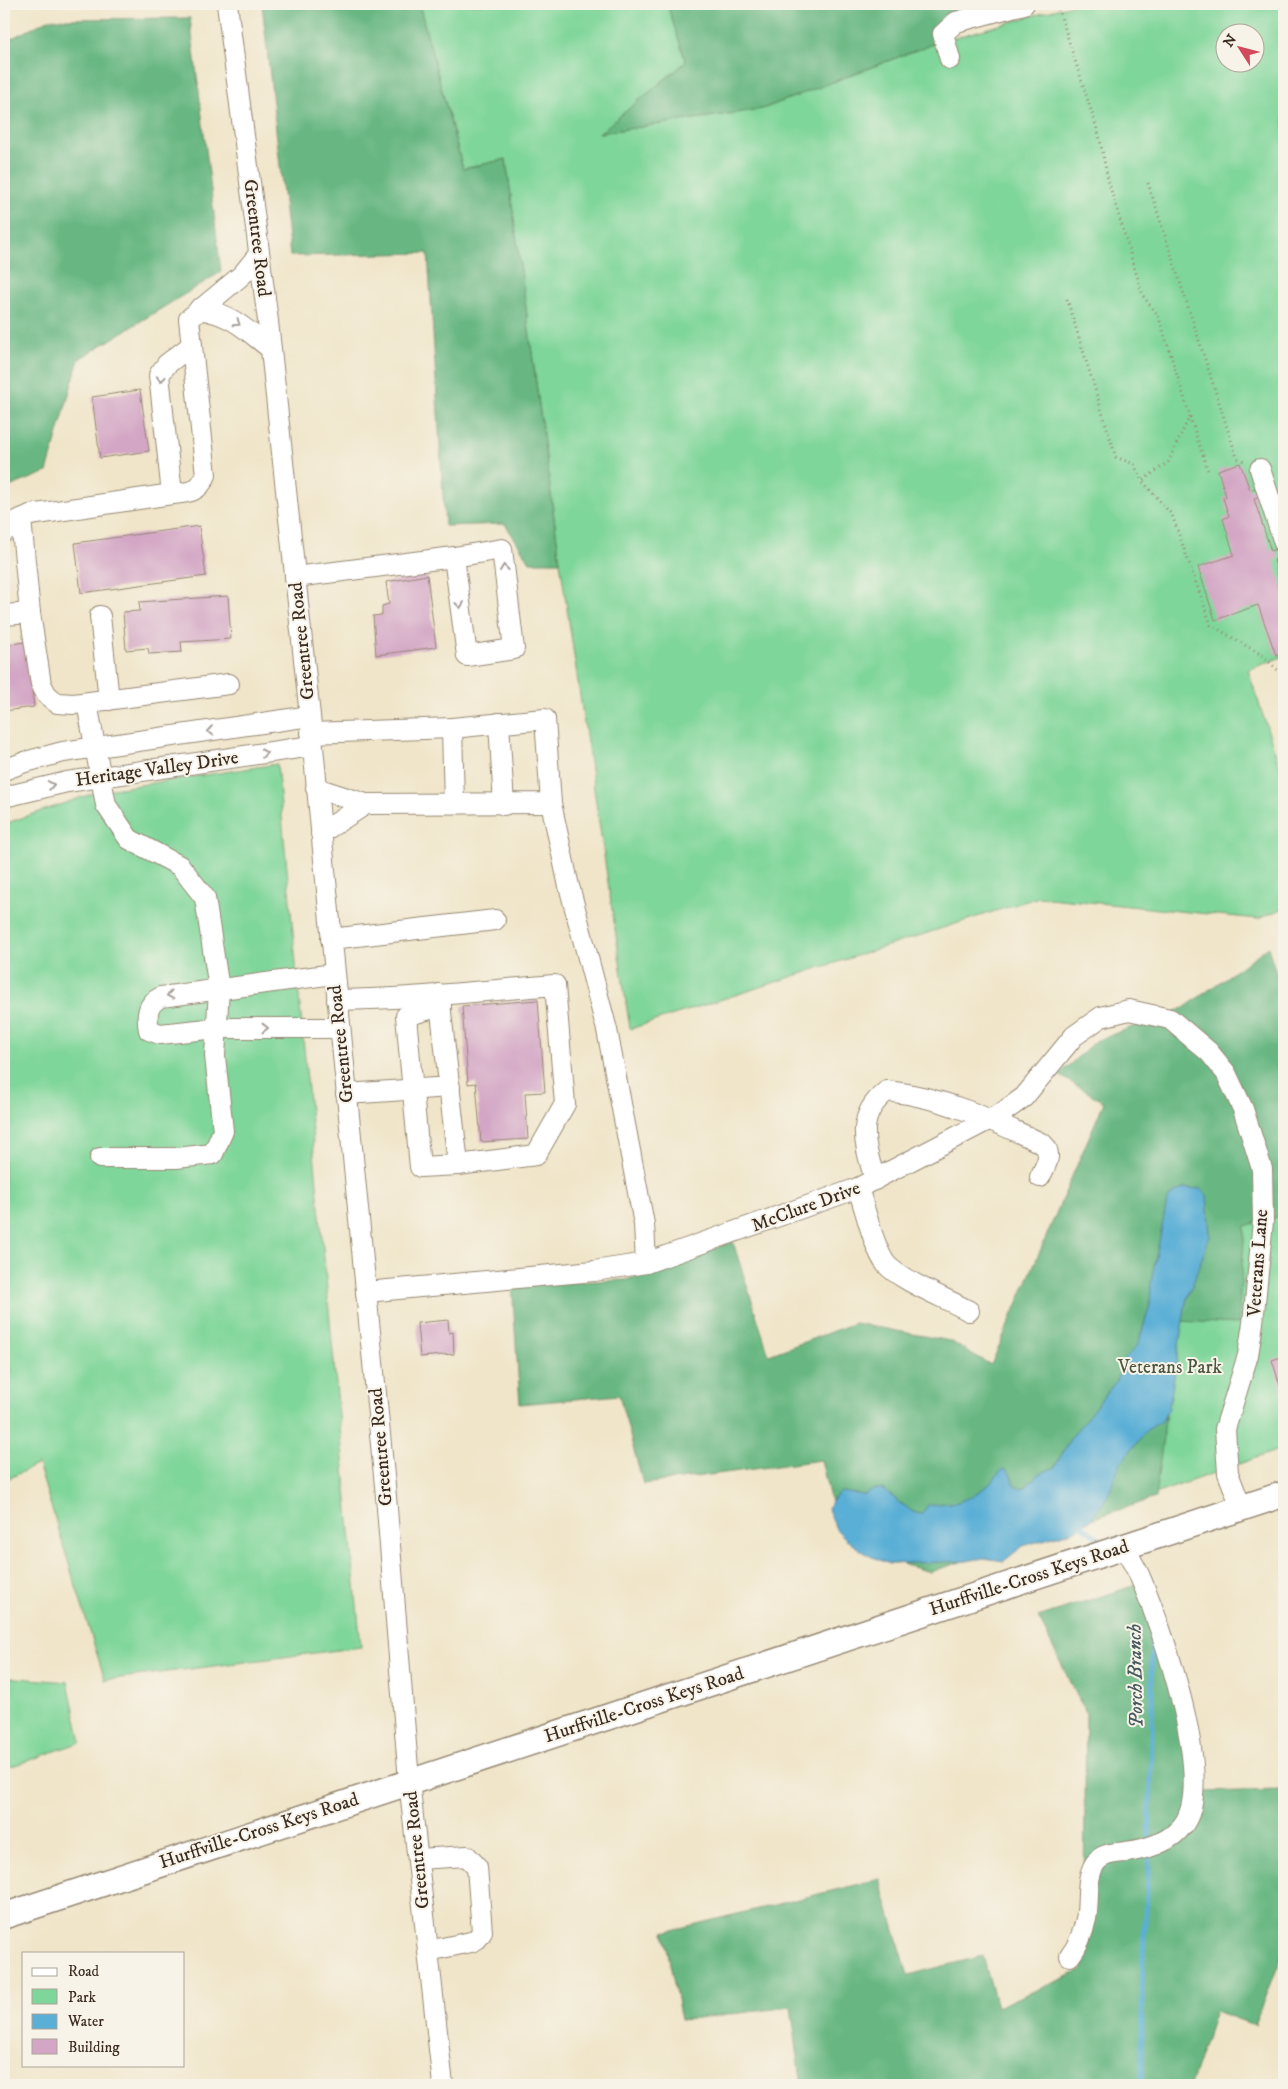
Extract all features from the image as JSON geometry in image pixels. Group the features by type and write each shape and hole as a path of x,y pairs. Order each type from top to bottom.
{"main road":[{"name":"Hurffville-Cross Keys Road","path":"4,1916 1284,1494"}],"street":[{"name":"Greentree Road","path":"227,4 271,349 295,577 386,1496 409,1781 443,2085"},
{"path":"950,60 943,34 956,22 1024,4"},
{"path":"4,532 21,519 30,515 172,494 186,495 194,492 202,484 206,475 189,319 242,274 259,254"},
{"path":"199,309 220,312 237,322 271,349"},
{"path":"172,494 159,375 167,364 192,345"},
{"path":"1260,469 1284,543"},
{"path":"21,519 30,613 41,684 47,695 57,704 87,703 229,684"},
{"path":"295,577 502,549 514,649 467,656 454,557"},
{"path":"4,615 30,613"},
{"path":"100,616 109,700"},
{"path":"87,703 99,777 106,804 129,839 180,866 205,898 219,989 215,1056 224,1131 214,1154 176,1158 100,1158"},
{"path":"311,732 452,728 544,719 552,803 568,882 607,1030 644,1224 646,1262"},
{"path":"498,723 504,805"},
{"path":"452,728 454,803"},
{"name":"Heritage Valley Drive","path":"4,770 44,756 94,747 311,732"},
{"name":"Heritage Valley Drive","path":"4,797 47,785 99,777 311,732"},
{"path":"316,788 366,804 454,803 504,805 552,803"},
{"path":"321,834 366,804"},
{"path":"331,939 495,920"},
{"path":"334,974 161,996 149,1008 146,1018 149,1030 160,1034 217,1028 340,1028"},
{"path":"337,1000 440,1000 555,985 565,1104 536,1155 458,1165 420,1167 406,1016 440,1000"},
{"path":"440,1000 458,1165"},
{"name":"McClure Drive","path":"366,1292 594,1270 646,1262 682,1252 867,1184 991,1119 1024,1097 1074,1036 1101,1017 1129,1010 1170,1019 1189,1033"},
{"name":"Veterans Lane","path":"1189,1033 1209,1052 1226,1073 1243,1109 1262,1169 1263,1221 1253,1323 1248,1355 1225,1429 1228,1473 1241,1507"},
{"path":"346,1094 413,1091 450,1087"},
{"path":"970,1311 899,1274 886,1265 880,1252 867,1184 864,1142 867,1119 875,1100 887,1091 914,1094 991,1119 1043,1144 1048,1149 1049,1158 1040,1177"},
{"path":"1070,1956 1078,1945 1084,1927 1090,1875 1097,1860 1109,1854 1166,1842 1183,1826 1190,1813 1193,1796 1194,1752 1166,1648 1149,1598 1116,1550"},
{"path":"418,1859 467,1856 477,1867 482,1932 477,1939 471,1942 428,1951"}],"path":[{"path":"1057,4 1099,135 1108,180 1143,296 1158,315 1209,474"},
{"path":"1148,183 1237,458 1260,469"},
{"path":"1067,299 1116,457 1134,464 1142,481 1172,515 1211,625 1262,655 1283,675"},
{"path":"1142,481 1168,462 1190,416"}],"shaded area":[{"path":"262,4 386,4 351,12"}],"green space":[{"path":"262,4 351,12 386,4 419,4 463,169 506,159 560,562 530,562 505,524 445,526 428,253 290,256"},
{"path":"419,4 667,4 686,62 600,133 762,109 935,43 1075,4 1284,4 1284,656 1248,670 1284,779 1284,908 1258,919 1039,897 630,1029 560,562 506,159 463,169"},
{"path":"667,4 970,4 935,43 762,109 599,133 686,62"},
{"path":"190,18 221,272 79,359 47,472 4,489 4,42 50,19"},
{"path":"277,764 361,1647 105,1680 38,1464 4,1481 4,1379 11,1377 4,1327 4,824 100,791"},
{"path":"1268,947 1284,998 1284,1215 1245,1226 1238,1324 1178,1321 1155,1498 930,1572 905,1565 836,1524 821,1460 643,1484 619,1395 520,1404 512,1284 626,1280 733,1242 769,1355 855,1323 950,1341 991,1365 1104,1102 1059,1075 1095,1041 1184,1008"},
{"name":"Veterans Park","path":"1284,1145 1284,1448 966,1561 889,1564 828,1509"},
{"path":"1151,1580 1200,1792 1284,1790 1284,1948 1254,2025 1215,2011 1190,2085 802,2085 791,2007 681,2020 664,1932 880,1879 908,1975 983,1956 997,2007 1083,1970 1086,1714 1038,1617"},
{"path":"4,1677 68,1682 81,1742 4,1769"}],"water":[{"path":"1185,1188 1201,1189 1207,1195 1210,1236 1186,1302 1169,1408 1162,1421 1147,1430 1120,1464 1108,1496 1090,1520 1073,1531 1023,1546 1004,1561 984,1558 966,1561 889,1564 870,1556 849,1542 836,1529 828,1509 831,1501 841,1492 864,1495 875,1489 882,1489 913,1512 921,1514 928,1505 958,1502 970,1497 990,1484 1001,1470 1006,1469 1010,1473 1014,1485 1022,1488 1027,1486 1037,1475 1055,1467 1070,1439 1116,1381 1125,1359 1138,1344 1150,1305 1151,1282 1167,1201 1172,1194"}],"building":[{"path":"140,390 149,451 100,458 92,397"},
{"path":"1240,463 1250,490 1255,488 1259,496 1254,499 1271,551 1276,549 1279,558 1274,560 1284,592 1284,652 1276,655 1258,605 1215,620 1198,567 1234,555 1223,519 1229,516 1223,498 1226,497 1218,470"},
{"path":"199,526 206,576 81,593 75,543"},
{"path":"427,575 436,647 376,655 373,616 382,615 382,606 389,604 386,582"},
{"path":"228,596 231,639 181,642 182,652 149,654 148,648 126,650 123,612 140,611 139,602"},
{"path":"26,642 34,707 4,711 4,645"},
{"path":"538,1000 545,1092 525,1093 528,1139 481,1142 476,1083 468,1084 462,1006"},
{"path":"448,1320 449,1333 453,1332 454,1354 420,1357 417,1323"},
{"path":"1284,1356 1284,1398 1272,1360"}],"waterway":[{"name":"Porch Branch","path":"1079,1523 1105,1544"},
{"name":"Porch Branch","path":"1149,1843 1152,1631"},
{"name":"Porch Branch","path":"1142,2085 1142,1972 1149,1851"}]}
